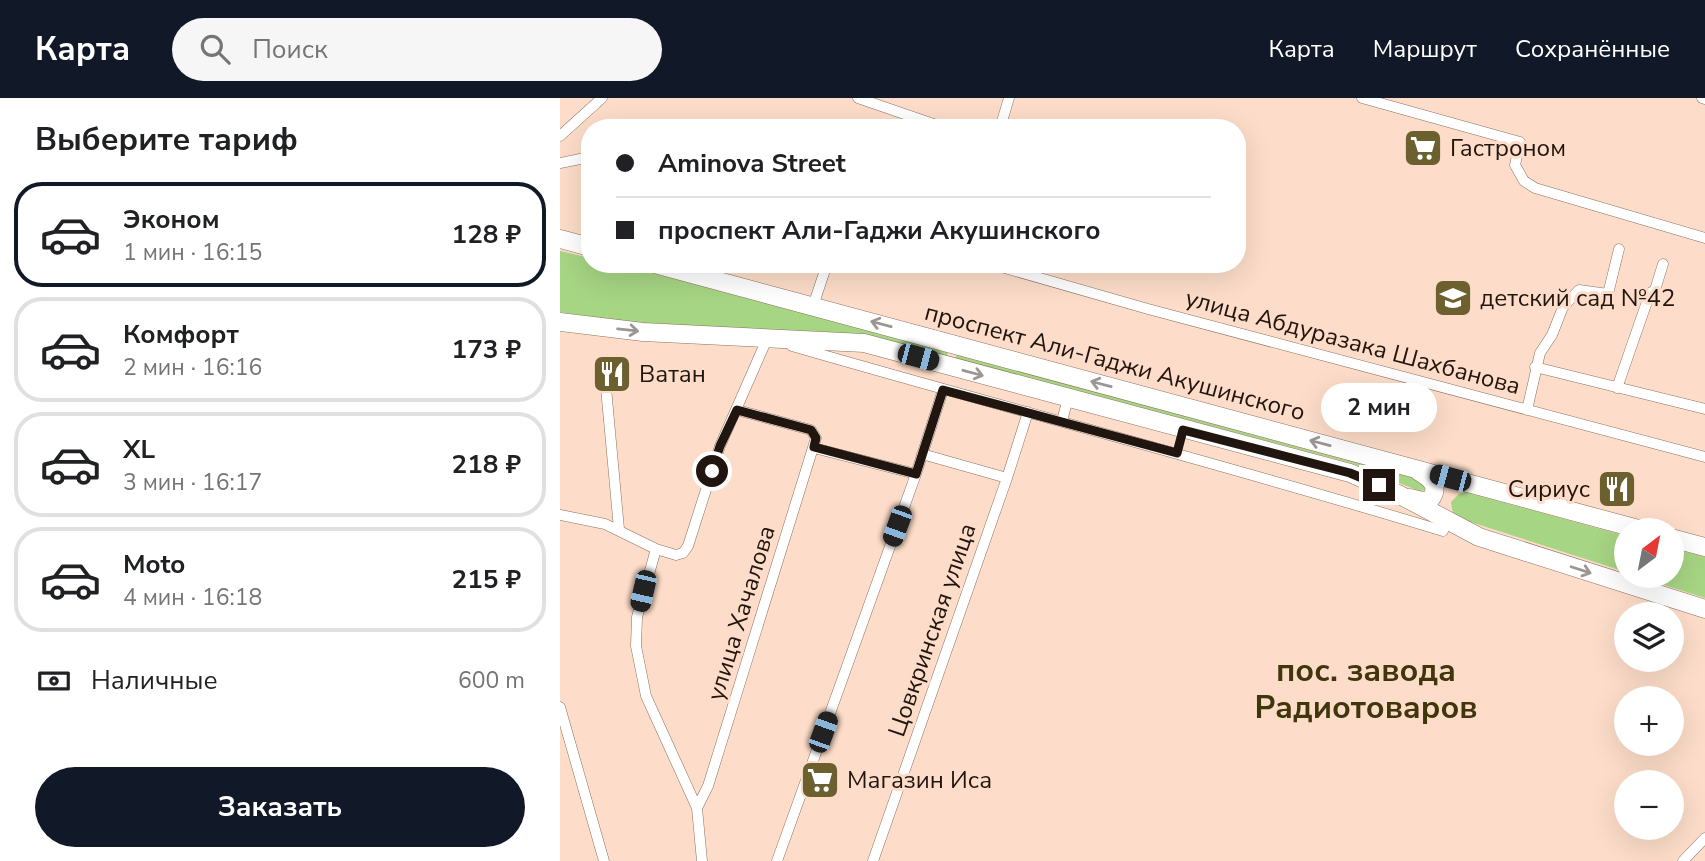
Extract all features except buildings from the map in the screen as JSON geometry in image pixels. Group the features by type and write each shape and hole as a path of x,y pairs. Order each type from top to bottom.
{"highway":[{"path":"560,239 581,245"},
{"name":"проспект Али-Гаджи Акушинского","path":"689,273 1614,522"},
{"name":"проспект Али-Гаджи Акушинского","path":"560,322 643,332 864,343 1350,473 1398,494 1482,538 1705,609"},
{"path":"944,365 952,356 950,343"},
{"path":"1398,494 1422,501 1433,497 1433,481 1412,467"},
{"path":"1446,520 1443,508 1446,492 1460,483 1470,483"},
{"path":"1684,541 1705,547"}],"street":[{"path":"560,136 603,98"},
{"path":"858,98 919,119"},
{"path":"1003,119 1009,98"},
{"path":"1362,98 1520,142 1515,165 1524,181 1535,188 1705,238"},
{"path":"560,163 581,159"},
{"path":"1527,410 1535,367 1563,307 1579,290 1608,294 1619,249"},
{"path":"1617,388 1650,293 1655,290 1662,264"},
{"path":"813,306 824,273"},
{"name":"улица Абдуразака Шахбанова","path":"1022,273 1705,457"},
{"path":"560,515 587,519 619,529 656,549 676,555 683,554 688,546 720,446 767,338 943,390 1303,488 1443,531 1446,520"},
{"path":"1535,367 1705,409"},
{"path":"606,388 619,529"},
{"path":"777,861 916,474 943,390"},
{"path":"1062,421 1068,398"},
{"name":"улица Хачалова","path":"697,808 708,786 816,438 811,430 737,410"},
{"name":"Цовкринская улица","path":"873,861 1028,412"},
{"path":"1177,453 1183,430"},
{"path":"814,447 916,474"},
{"path":"922,454 1007,478"},
{"path":"656,549 637,617 636,646 646,696 697,808 702,861"},
{"path":"560,707 604,861"},
{"path":"1683,861 1705,838"}],"green space":[{"path":"560,251 581,256 581,273 652,273 948,351 947,357 560,312"},
{"path":"957,353 1420,476 1427,490 1419,491 1351,463 955,359"},
{"path":"1465,492 1614,533 1614,568 1458,518 1453,514 1451,502"},
{"path":"1684,551 1705,557 1705,598 1674,588 1684,588"}],"place":[{"name":"Гастроном","path":"1423,148"},
{"name":"детский сад №42","path":"1453,298"},
{"name":"Ватан","path":"612,374"},
{"name":"Сириус","path":"1617,489"},
{"name":"Магазин Иса","path":"820,780"}],"district":[{"name":"пос. завода Радиотоваров","path":"1366,688"}],"route":[{"path":"712,471 737,410 811,430 816,438 814,447 916,474 943,390 1177,453 1183,430 1350,473 1379,485"}]}
